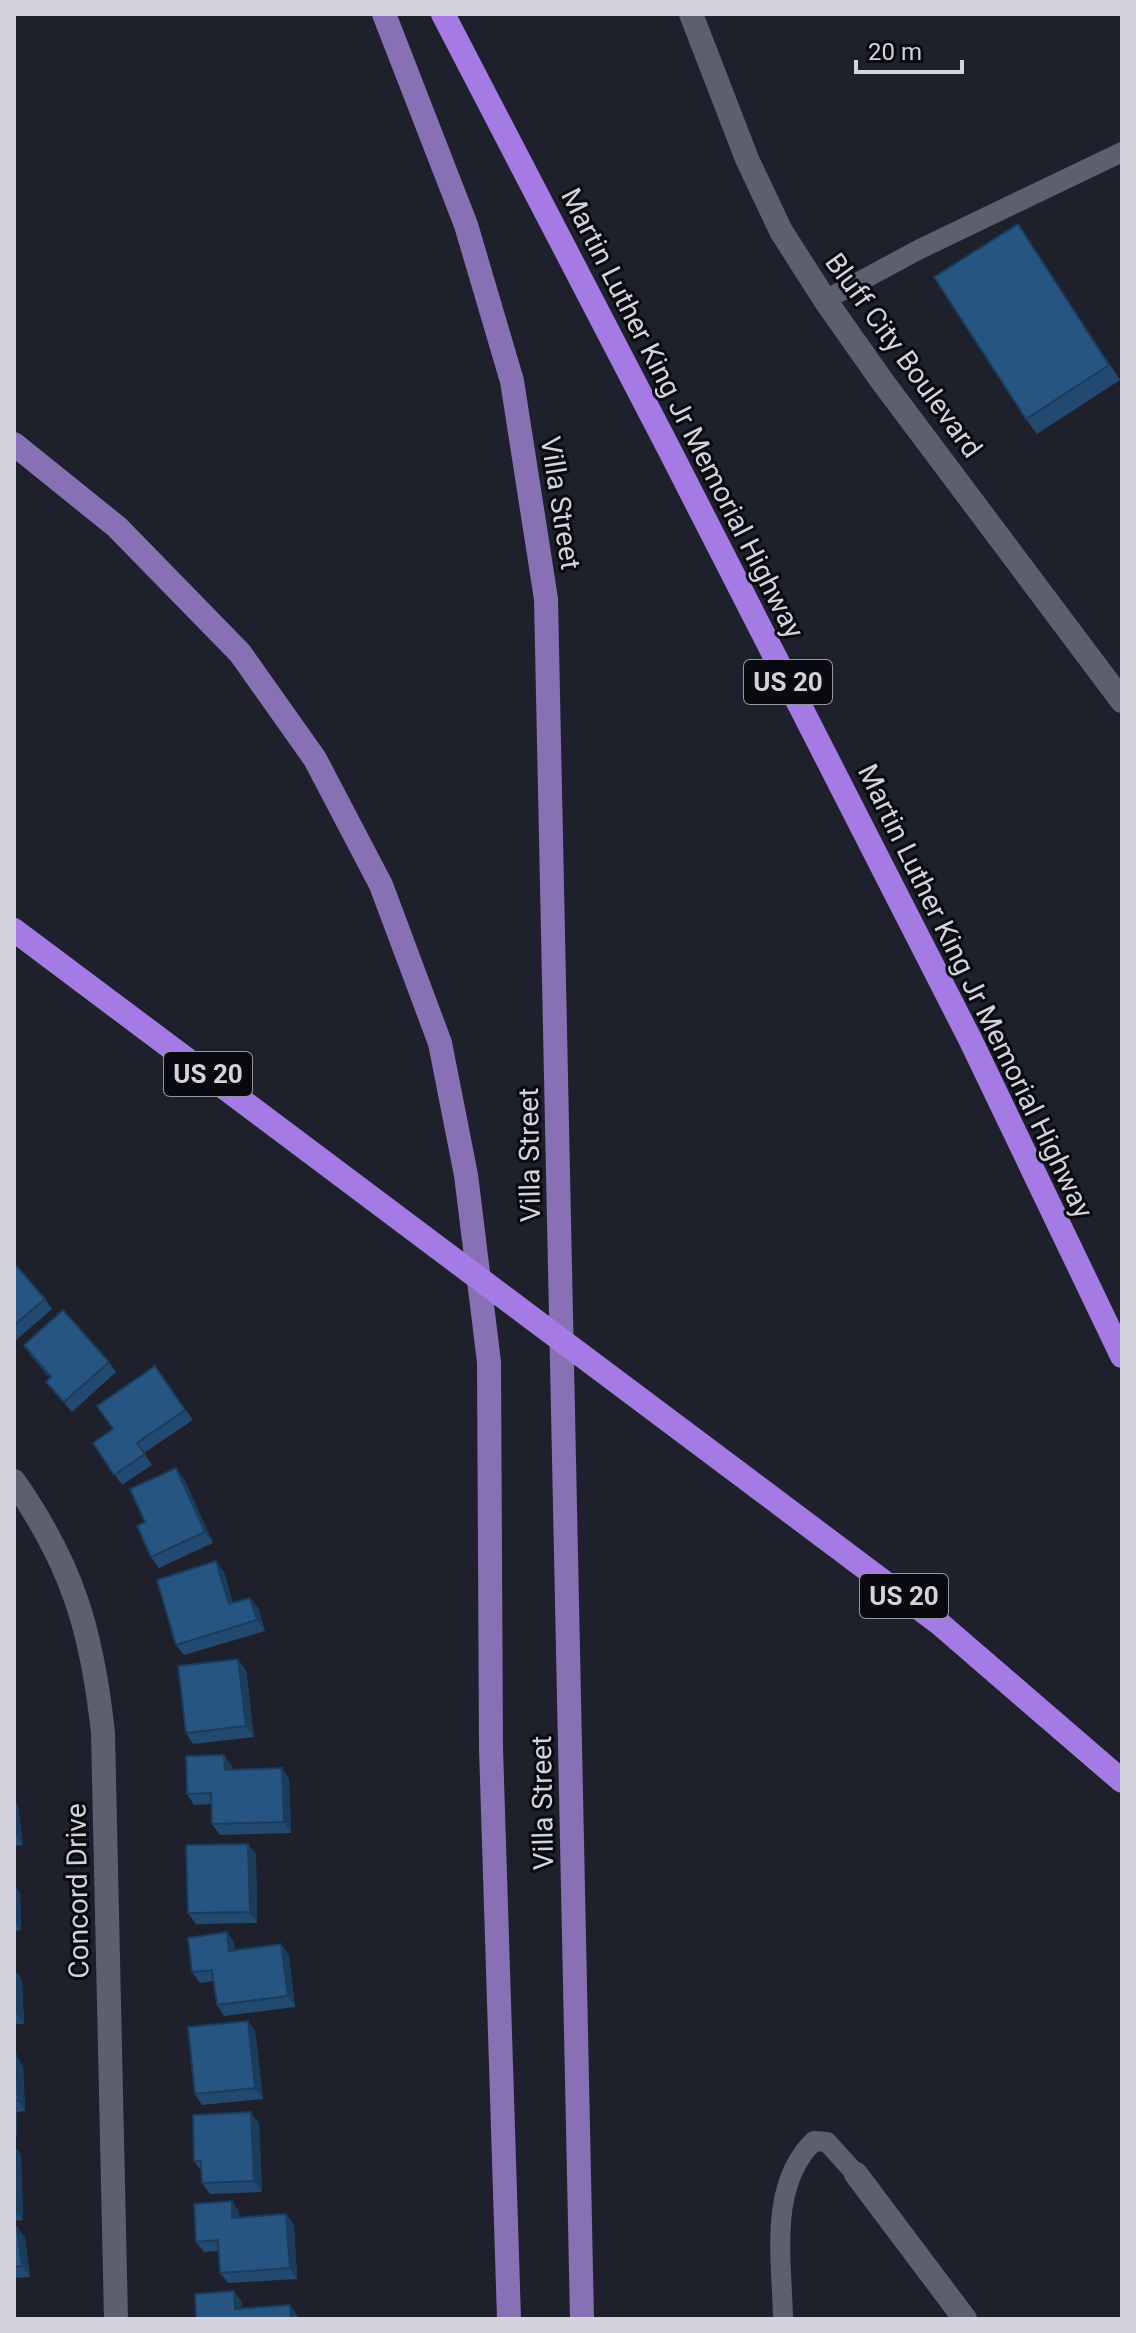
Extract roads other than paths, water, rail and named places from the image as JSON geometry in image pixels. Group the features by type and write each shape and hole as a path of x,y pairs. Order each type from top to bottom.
{"highway":[{"name":"Martin Luther King Jr Memorial Highway","path":"443,14 970,1039 1122,1356"},
{"name":"US 20","path":"14,930 940,1624 1122,1781"}],"main road":[{"name":"Villa Street","path":"384,14 466,225 512,381 546,599 582,2319"},
{"name":"Villa Street","path":"14,444 117,527 249,664 315,759 381,885 440,1043 466,1175 489,1362 491,1748 509,2319"}],"street":[{"name":"Bluff City Boulevard","path":"691,14 747,159 781,231 882,381 1122,701"},
{"name":"Concord Drive","path":"14,1481 62,1559 83,1613 97,1672 103,1733 116,2319"},
{"path":"856,2174 965,2319"}],"lane":[{"path":"825,300 920,249 1122,152"},
{"path":"783,2319 782,2202 798,2156 814,2141 827,2142 856,2174"}]}
